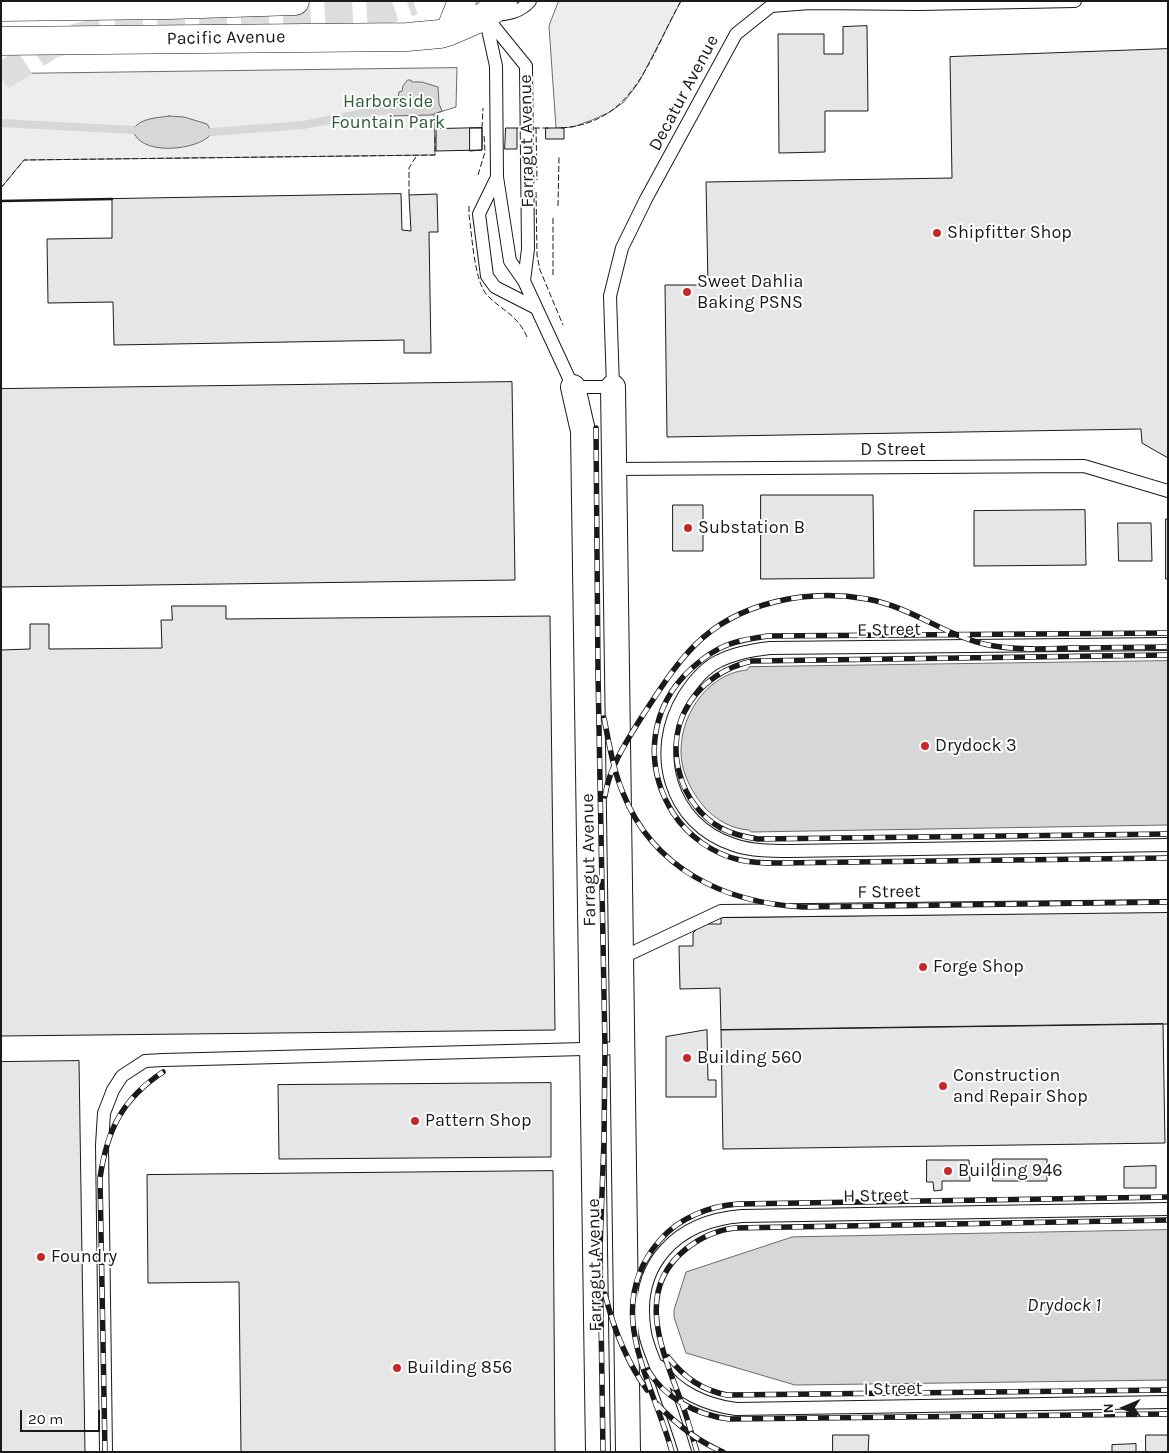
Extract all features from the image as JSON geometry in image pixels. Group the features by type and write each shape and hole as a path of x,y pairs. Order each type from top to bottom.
{"main road":[{"name":"Pacific Avenue","path":"1,8 295,1"},
{"path":"450,31 462,1"},
{"path":"450,31 486,5"},
{"name":"Pacific Avenue","path":"1,42 407,37 440,34 450,31"}],"street":[{"name":"Farragut Avenue","path":"573,387 583,430 598,1452"},
{"name":"Farragut Avenue","path":"613,387 628,1452"}],"lane":[{"path":"486,5 513,13 525,7 530,1"},
{"name":"Decatur Avenue","path":"613,387 610,296 622,248 640,211 736,34 771,6 811,2 919,4 1075,1"},
{"name":"Farragut Avenue","path":"486,5 496,66 497,177 510,261 524,281 573,387"},
{"name":"Farragut Avenue","path":"486,5 526,66 528,249 524,281"},
{"path":"497,177 479,214 487,276 494,287 536,308"},
{"path":"573,387 613,387"},
{"name":"D Street","path":"614,469 1084,466 1168,491"},
{"name":"E Street","path":"1168,644 770,648 750,650 717,661 702,672 689,687 671,721 667,748 669,773 673,788 684,806 694,820 705,830 734,846 790,851 1168,845"},
{"name":"F Street","path":"621,958 721,911 1168,906"},
{"path":"106,1452 102,1145 104,1113 113,1090 122,1076 145,1061 622,1048"},
{"name":"H Street","path":"648,1343 643,1306 650,1275 655,1263 672,1242 680,1236 714,1219 742,1216 1168,1209"},
{"path":"648,1343 685,1452"},
{"name":"I Street","path":"648,1343 664,1374 684,1391 709,1403 736,1409 1168,1402"}],"shaded area":[{"path":"559,1 681,1 639,82 624,102 610,112 592,120 573,127 556,128 549,26"},
{"name":"Harborside Fountain Park","path":"457,68 456,107 434,114 435,155 24,160 1,188 1,74"}],"water":[{"path":"408,80 438,87 439,104 442,111 431,115 390,116 390,107 397,103 399,92 402,91 403,86"},
{"path":"169,116 184,117 207,124 212,132 208,138 189,146 178,148 155,147 145,144 137,138 133,130 139,123 149,119"},
{"name":"Drydock 3","path":"1168,661 1168,825 751,832 736,828 719,820 705,808 693,791 684,771 681,755 682,738 686,722 694,706 716,682 731,674 747,670 749,667"},
{"name":"Drydock 1","path":"1168,1230 1168,1380 795,1385 686,1353 674,1317 674,1310 686,1272 792,1237"}],"building":[{"path":"867,26 868,111 825,111 825,152 779,153 778,34 824,34 824,54 843,54 843,27"},
{"name":"Shipfitter Shop","path":"1168,49 1168,458 1142,443 1141,429 667,437 665,285 708,285 706,182 952,178 950,57"},
{"path":"470,128 482,128 482,150 470,151"},
{"path":"482,128 482,150 436,151 436,129"},
{"path":"506,128 517,128 517,149 505,149"},
{"path":"546,128 564,128 564,139 546,139"},
{"path":"401,194 402,230 411,231 409,195 437,194 438,232 429,232 431,353 404,353 404,340 114,345 113,302 48,303 47,239 112,238 112,199"},
{"path":"512,382 515,580 1,587 1,389"},
{"path":"761,495 873,495 874,578 761,579"},
{"name":"Substation B","path":"673,505 703,505 703,551 673,551"},
{"path":"1085,510 1086,565 974,566 974,511"},
{"path":"1166,519 1168,519 1168,579 1166,579"},
{"path":"1118,523 1151,523 1152,561 1119,561"},
{"path":"172,606 226,606 226,619 550,616 555,1030 1,1036 1,650 30,649 30,624 49,624 49,649 162,648 161,620 172,620"},
{"name":"Forge Shop","path":"1168,912 1168,1024 721,1030 720,988 680,989 679,946 693,946 693,933 702,924 721,924 721,918"},
{"name":"Construction and Repair Shop","path":"1163,1024 1165,1143 723,1149 721,1030"},
{"name":"Building 560","path":"707,1030 708,1080 716,1080 716,1097 666,1097 666,1037"},
{"name":"Foundry","path":"79,1061 85,1452 1,1452 1,1062"},
{"name":"Pattern Shop","path":"551,1083 551,1157 279,1159 278,1085"},
{"path":"993,1159 1047,1159 1047,1181 993,1181"},
{"name":"Building 946","path":"927,1160 969,1160 970,1181 942,1181 942,1190 934,1191 933,1182 927,1182"},
{"path":"1156,1166 1156,1188 1124,1188 1124,1167"},
{"name":"Building 856","path":"553,1171 555,1452 241,1452 239,1282 148,1283 147,1175"},
{"path":"833,1435 869,1435 868,1452 833,1452"},
{"path":"1146,1435 1168,1435 1168,1452 1146,1452"},
{"path":"1136,1444 1136,1452 1112,1452 1112,1445"}],"waterway":[{"path":"212,132 303,125 390,110"},
{"path":"1,123 133,130"}],"tunnel":[{"path":"1,77 52,44 109,29 172,23 384,11 413,1"}],"railway":[{"path":"596,428 598,674 605,1048 600,1248 603,1452"},
{"path":"605,796 611,774 625,744 661,688 687,653 713,630 732,618 753,608 775,602 821,596 867,599 900,609 962,637 994,646 1022,649 1168,647"},
{"path":"1168,633 768,636 742,640 722,647 708,655 678,683 667,700 659,718 654,756 657,776 663,795 679,821 711,849 745,861 778,863 1168,858"},
{"path":"1168,655 752,661 733,667 716,676 690,702 682,718 677,736 676,755 680,775 686,791 695,806 707,818 725,830 758,839 1168,834"},
{"path":"604,718 614,765 623,793 636,820 653,842 673,861 695,877 720,889 746,898 774,904 803,907 1168,902"},
{"path":"105,1452 100,1178 107,1145 119,1117 137,1093 163,1072"},
{"path":"672,1452 636,1344 633,1318 634,1292 643,1266 660,1240 685,1219 716,1207 738,1204 1168,1197"},
{"path":"697,1452 666,1362 657,1321 657,1302 661,1283 670,1265 686,1249 703,1238 722,1230 735,1228 1168,1220"},
{"path":"605,1294 622,1344 633,1368 647,1390"},
{"path":"668,1357 680,1371 694,1382 709,1390 727,1395 1168,1390"},
{"path":"648,1370 663,1389 682,1404 705,1414 729,1419 1168,1414"},
{"path":"657,1404 687,1431 704,1443 723,1452"}],"fence":[{"path":"561,128 586,123 607,114 624,100 638,83 649,64 681,1"},
{"path":"482,128 483,108"},
{"path":"517,128 549,128"},
{"path":"536,128 537,180"},
{"path":"478,175 485,152 484,134"},
{"path":"1,188 24,160 435,155 435,136 437,136"},
{"path":"409,195 409,168 417,155"},
{"path":"558,206 559,157"},
{"path":"536,192 537,255 540,270 563,325"},
{"path":"469,206 474,257 479,279 487,295 519,323 527,337"},
{"path":"553,218 553,277"}],"wall":[{"path":"1,201 112,199"}],"place":[{"name":"Shipfitter Shop","path":"937,233"},
{"name":"Sweet Dahlia Baking PSNS","path":"687,292"},
{"name":"Substation B","path":"688,528"},
{"name":"Drydock 3","path":"925,746"},
{"name":"Forge Shop","path":"923,967"},
{"name":"Building 560","path":"687,1058"},
{"name":"Construction and Repair Shop","path":"943,1086"},
{"name":"Pattern Shop","path":"415,1121"},
{"name":"Building 946","path":"948,1171"},
{"name":"Foundry","path":"41,1257"},
{"name":"Building 856","path":"397,1368"}]}
